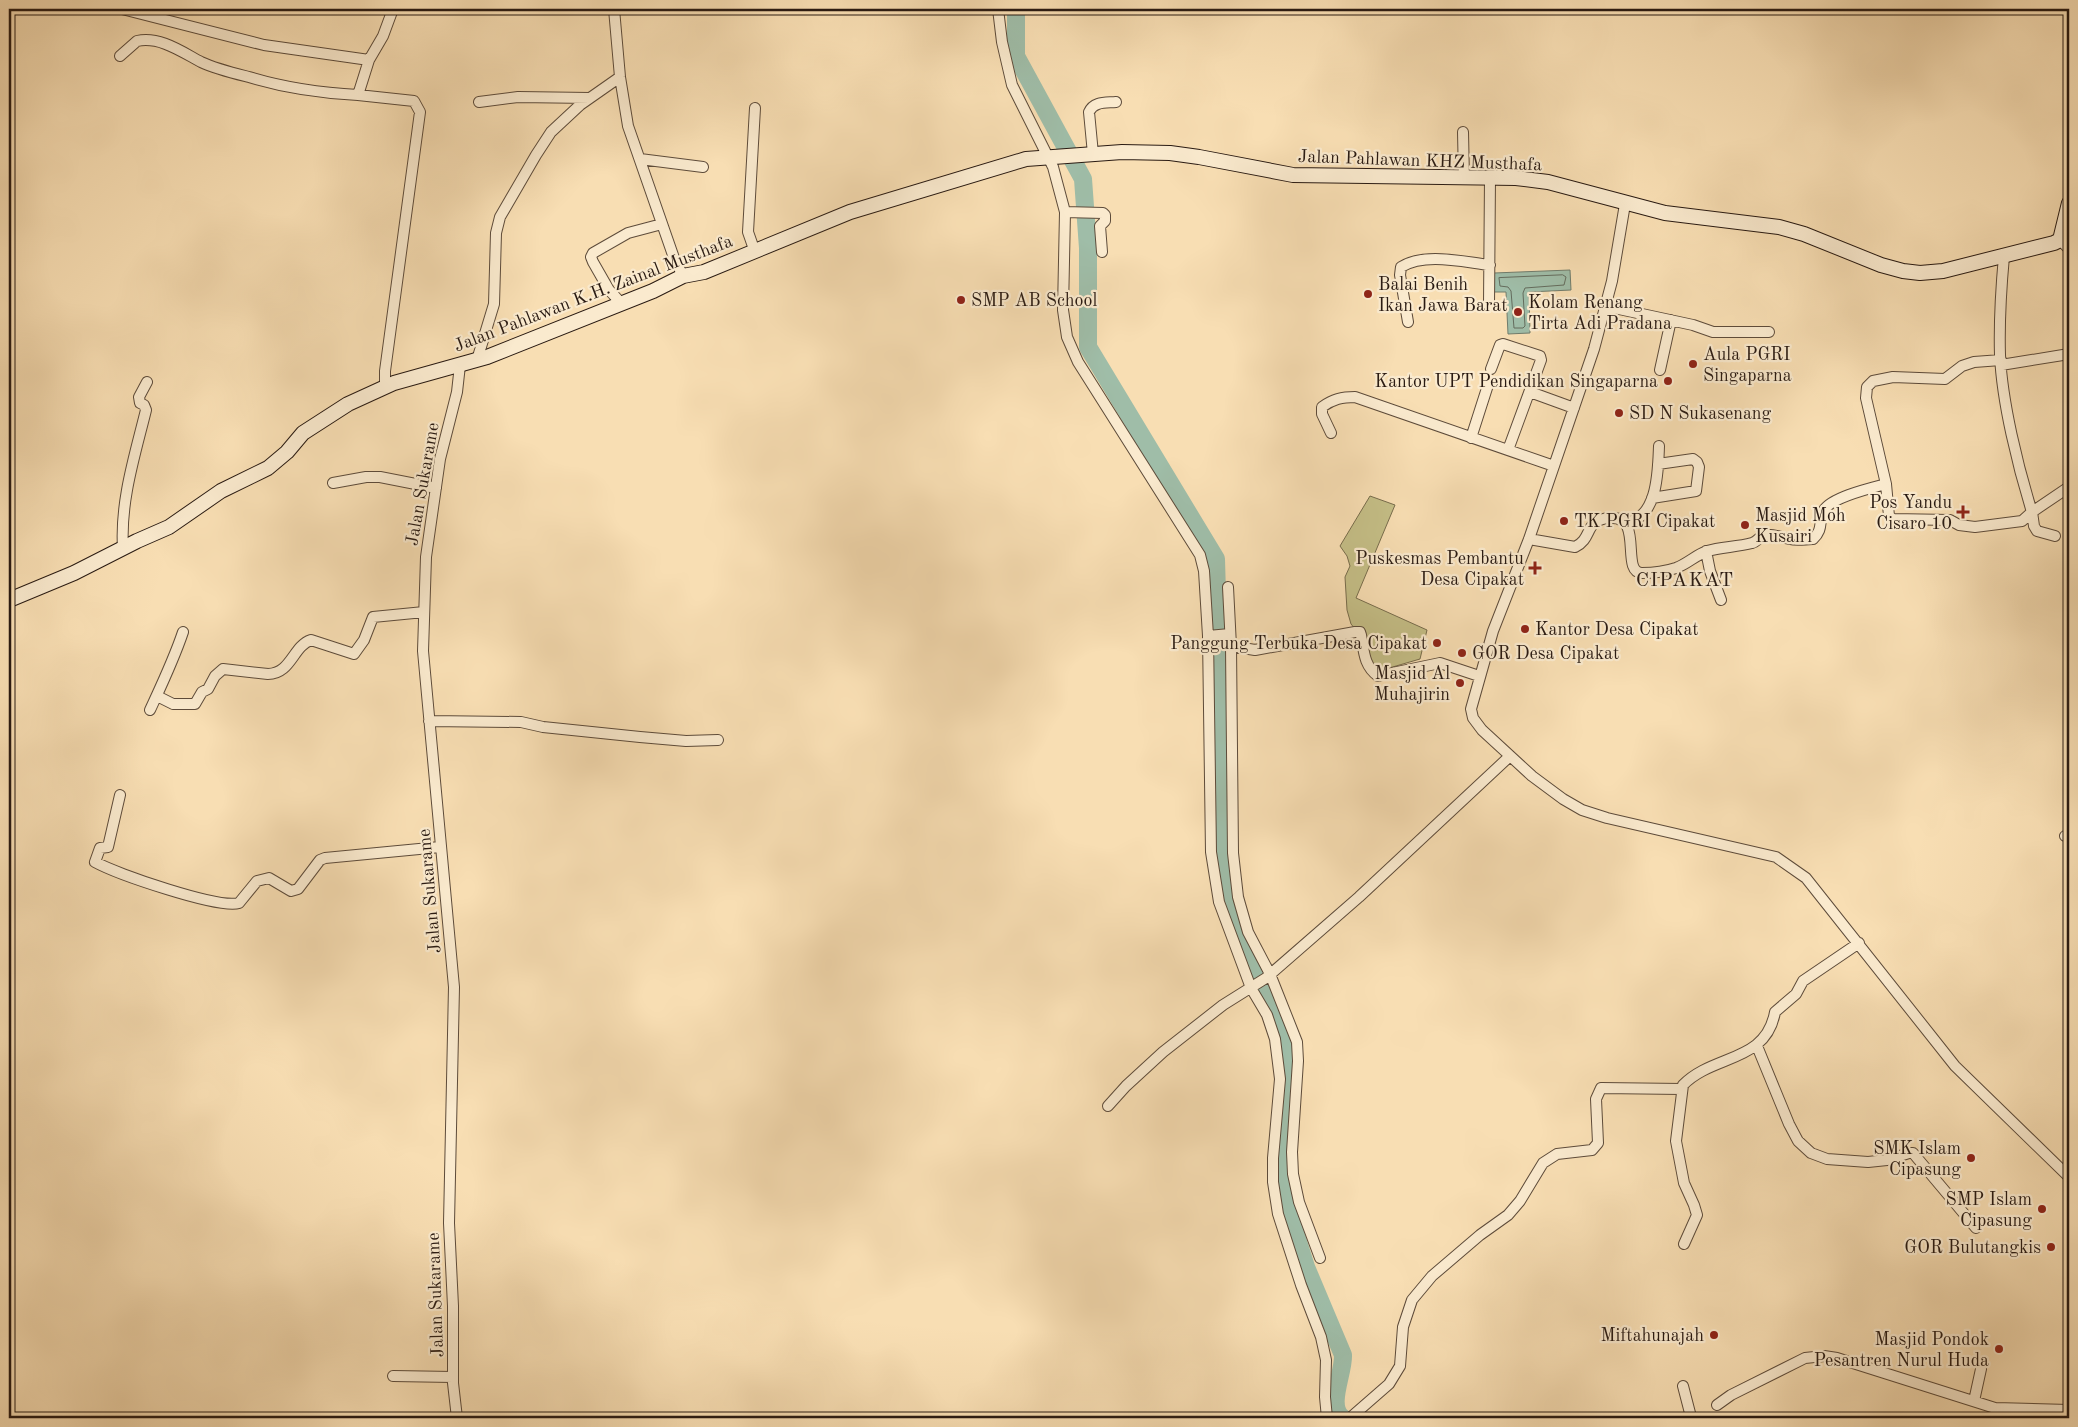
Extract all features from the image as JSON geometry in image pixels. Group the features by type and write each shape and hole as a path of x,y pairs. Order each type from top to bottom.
{"street":[{"path":"122,9 264,45 369,60"},
{"path":"358,95 369,60 382,36 393,9"},
{"path":"614,9 620,78 628,126 674,258 683,276"},
{"path":"998,9 1002,42 1012,85 1052,156 1053,167 1065,212 1063,310 1067,337 1078,362 1200,555 1204,570 1211,635 1211,852 1219,902 1253,987 1267,1015 1278,1055 1280,1079 1273,1158 1273,1182 1278,1214 1321,1337 1326,1360 1325,1397 1327,1418"},
{"path":"120,56 137,41 151,41 167,44 202,62 250,78 294,89 414,101 420,112 385,371 385,388"},
{"path":"477,360 494,304 496,233 500,217 551,132 568,115 620,78"},
{"path":"478,102 518,97 590,98"},
{"path":"1089,154 1089,112 1091,107 1097,104 1116,102"},
{"path":"755,108 748,232 756,252"},
{"path":"1462,132 1464,179"},
{"name":"Jalan Pahlawan KHZ Musthafa","path":"1052,156 1170,153 1292,175 1464,179 1516,178 1548,182 1625,204 1665,213 1779,227 1804,234 1881,265 1920,273 1943,271 2065,244 2069,203"},
{"name":"Jalan Pahlawan K.H. Zainal Musthafa","path":"9,600 74,573 170,527 221,491 268,468 316,424 348,404 385,388 477,360 622,304 683,276 704,272 756,252 850,212 958,180 1004,164 1026,158 1052,156"},
{"path":"640,159 704,168"},
{"path":"1489,305 1490,178"},
{"path":"1625,204 1612,281 1594,349 1529,539 1493,631 1472,703 1473,718 1482,730 1548,789 1582,810 1607,818 1776,858 1806,878 1842,921 1955,1066 2069,1177"},
{"path":"1065,212 1103,213 1105,215 1105,222 1100,226 1102,252"},
{"path":"622,304 609,290 593,262 591,257 593,253 628,233 662,224"},
{"path":"2004,256 2000,307 2001,362 2012,432 2034,526 2037,531 2055,536"},
{"path":"1408,322 1400,274 1401,267 1410,262 1438,259 1490,265"},
{"path":"1605,306 1719,332 1770,332"},
{"path":"1660,370 1671,320"},
{"path":"1491,369 1500,345 1503,344 1540,356 1541,360 1508,450"},
{"path":"2069,354 2001,362 1974,362 1962,366 1945,378 1893,376 1873,381 1867,387 1866,398 1886,484 1889,516 1893,519 1950,520 1959,525 1976,527 2022,521 2069,487"},
{"name":"Jalan Sukarame","path":"457,1418 453,1377 453,1306 449,1223 454,987 422,651 426,557 440,459 457,392 460,365"},
{"path":"123,548 122,533 125,497 146,410 144,405 140,403 139,397 147,382"},
{"path":"1471,438 1488,385"},
{"path":"1530,392 1574,408"},
{"path":"1331,433 1322,414 1322,406 1340,398 1355,397 1554,466"},
{"path":"1625,523 1643,515 1652,498 1659,446"},
{"path":"1652,498 1696,492 1698,462 1693,459 1658,464"},
{"path":"333,483 380,476 436,488"},
{"path":"1529,539 1575,547 1582,544 1596,520 1616,518 1625,523 1629,529 1633,565 1636,571 1640,573 1676,568 1706,552 1754,543 1765,535 1775,535 1790,539 1813,539 1820,533 1824,511 1829,505 1848,496 1886,484"},
{"path":"1706,552 1710,571 1721,600"},
{"path":"1228,586 1231,646 1233,853 1238,897 1248,932 1297,1042 1298,1061 1292,1152 1294,1186 1320,1258"},
{"path":"156,696 173,704 195,704 202,692 208,689 215,676 223,669 268,674 276,673 282,670 305,644 311,640 354,654 364,640 373,617 424,612"},
{"path":"150,710 175,657 184,632"},
{"path":"1231,646 1255,650 1360,632 1365,661 1369,669 1378,676 1440,663 1479,676"},
{"path":"1211,635 1229,634"},
{"path":"429,721 521,722 543,727 640,737 686,741 718,740"},
{"path":"1108,1106 1126,1086 1163,1052 1223,1005 1268,976 1359,897 1510,756"},
{"path":"120,795 108,847 99,848 95,862 175,891 221,902 239,903 258,882 269,878 291,891 298,889 320,860 325,858 440,847"},
{"path":"1684,1244 1697,1215 1684,1183 1676,1140 1683,1085 1692,1077 1757,1046 1773,1022 1775,1012 1796,994 1803,981 1859,943"},
{"path":"1757,1046 1789,1124 1798,1141 1811,1153 1827,1159 1852,1162 1877,1162 1909,1153 1913,1154 1976,1228"},
{"path":"1350,1418 1389,1384 1400,1366 1403,1327 1412,1300 1432,1276 1480,1234 1508,1215 1520,1201 1543,1163 1557,1154 1596,1148 1598,1143 1596,1099 1601,1088 1682,1089"},
{"path":"1717,1405 1731,1395 1805,1358 1824,1356 1837,1358 2002,1410 2069,1410"},
{"path":"1974,1401 1981,1369"},
{"path":"393,1376 453,1377"},
{"path":"1683,1386 1690,1413 1689,1418"}],"shaded area":[{"path":"1370,496 1395,505 1356,598 1427,630 1420,659 1372,673 1360,635 1351,624 1347,610 1345,577 1350,566 1347,556 1340,546"}],"water":[{"name":"Kolam Renang Tirta Adi Pradana","path":"1570,270 1571,290 1529,292 1530,333 1508,334 1506,292 1494,292 1494,273"}],"waterway":[{"path":"1016,9 1016,56 1083,179 1088,248 1088,347 1216,559 1228,905 1283,1026 1289,1046 1291,1068 1281,1177 1284,1197 1306,1267 1343,1355 1336,1398 1338,1413 1343,1418"}],"place":[{"name":"Balai Benih Ikan Jawa Barat","path":"1368,294"},
{"name":"SMP AB School","path":"961,300"},
{"name":"Kolam Renang Tirta Adi Pradana","path":"1518,312"},
{"name":"Aula PGRI Singaparna","path":"1693,364"},
{"name":"Kantor UPT Pendidikan Singaparna","path":"1668,381"},
{"name":"SD N Sukasenang","path":"1619,413"},
{"name":"Pos Yandu Cisaro 10","path":"1963,512"},
{"name":"TK PGRI Cipakat","path":"1564,521"},
{"name":"Masjid Moh Kusairi","path":"1745,525"},
{"name":"Puskesmas Pembantu Desa Cipakat","path":"1535,568"},
{"name":"Kantor Desa Cipakat","path":"1525,629"},
{"name":"Panggung Terbuka Desa Cipakat","path":"1437,643"},
{"name":"GOR Desa Cipakat","path":"1462,653"},
{"name":"Masjid Al Muhajirin","path":"1460,683"},
{"name":"SMK Islam Cipasung","path":"1971,1158"},
{"name":"SMP Islam Cipasung","path":"2042,1209"},
{"name":"GOR Bulutangkis","path":"2051,1247"},
{"name":"Miftahunajah","path":"1714,1335"},
{"name":"Masjid Pondok Pesantren Nurul Huda","path":"1999,1349"}],"district":[{"name":"CIPAKAT","path":"1685,579"}]}
